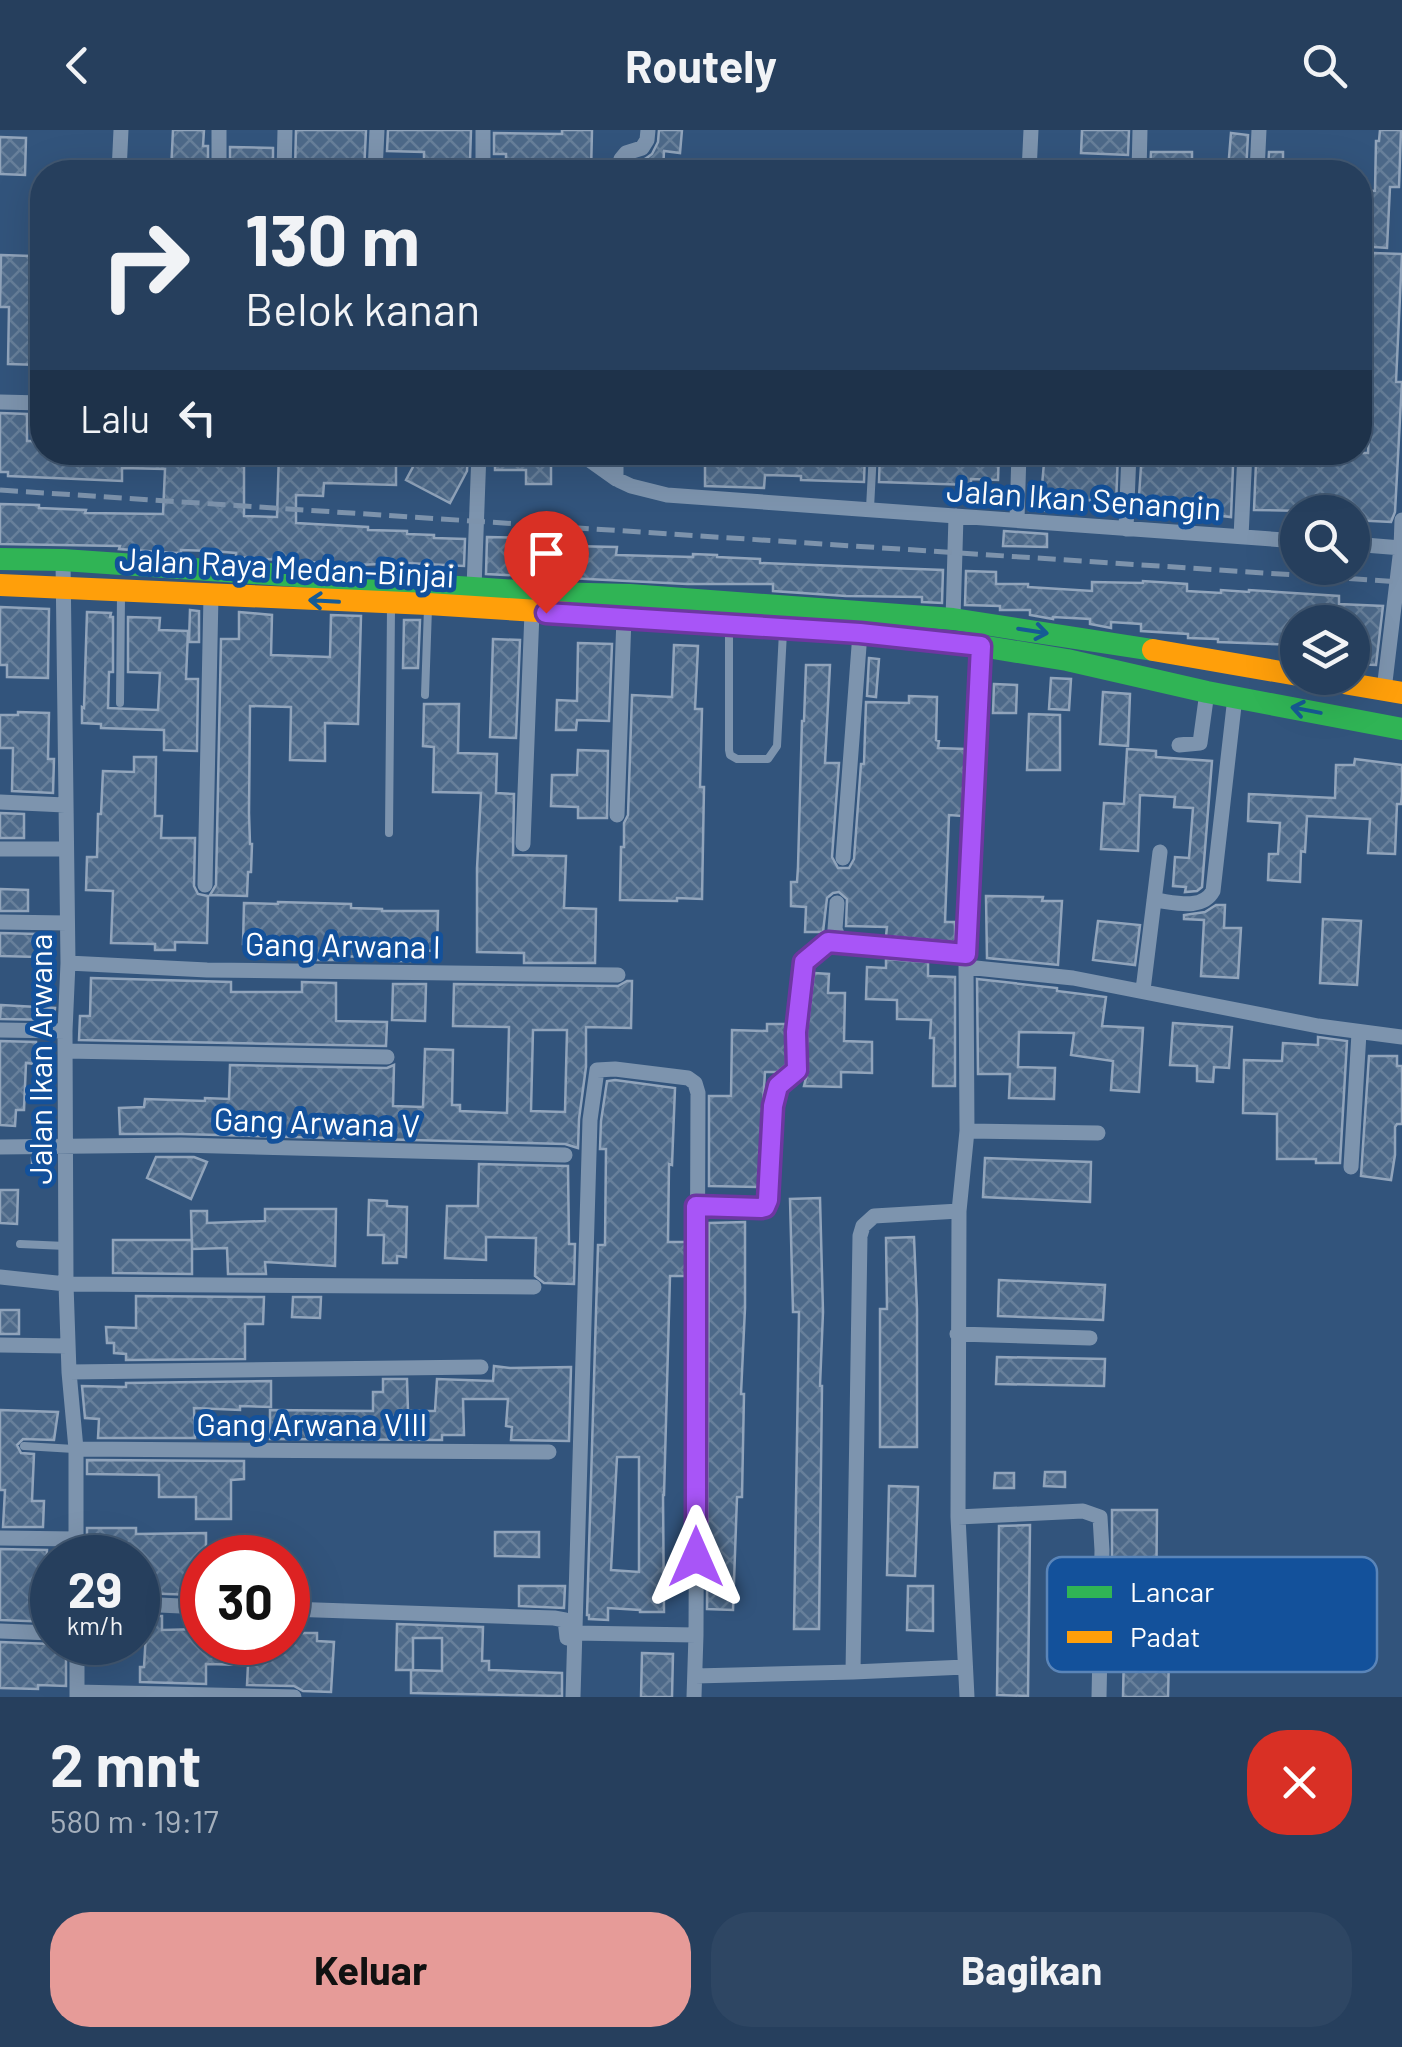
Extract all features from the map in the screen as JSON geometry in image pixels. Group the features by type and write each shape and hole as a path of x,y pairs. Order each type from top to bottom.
{"main road":[{"name":"Jalan Raya Medan-Binjai","path":"0,559 474,588 542,606 624,618 860,633 981,646 1402,728"},
{"name":"Jalan Raya Medan-Binjai","path":"0,585 391,604 542,606 630,596 953,619 1280,671"}],"street":[{"path":"120,160 121,130"},
{"path":"219,160 220,130"},
{"path":"284,160 285,130"},
{"path":"376,130 376,160"},
{"path":"483,160 484,130"},
{"path":"621,160 626,152 642,148 648,130"},
{"path":"1029,160 1031,130"},
{"path":"1139,160 1140,130"},
{"path":"1258,160 1259,130"},
{"path":"0,402 30,403"},
{"path":"474,588 479,465"},
{"name":"Jalan Ikan Senangin","path":"596,465 631,486 667,496 1280,540"},
{"path":"616,465 616,479"},
{"path":"1017,520 1018,465"},
{"path":"1126,529 1128,465"},
{"path":"1242,537 1245,465"},
{"path":"953,619 956,516"},
{"path":"1393,691 1402,520"},
{"path":"1370,545 1402,548"},
{"name":"Jalan Ikan Arwana","path":"63,560 68,964 66,1284 68,1372 76,1450 76,1535"},
{"path":"205,885 211,596"},
{"path":"523,844 542,606"},
{"path":"617,815 624,618"},
{"path":"843,858 860,633"},
{"path":"967,1697 958,1516 958,1211 966,1130 966,961 981,646"},
{"path":"1179,746 1200,743 1208,692"},
{"path":"1154,900 1202,904 1209,899 1234,697"},
{"path":"0,802 65,805"},
{"path":"0,849 66,850"},
{"path":"1143,990 1160,852"},
{"path":"837,903 835,929 842,944"},
{"path":"0,922 67,923"},
{"path":"696,1206 765,1207 773,1106 778,1086 797,1070 796,1032 804,962 828,942 1072,978 1402,1038"},
{"name":"Gang Arwana I","path":"68,964 207,970 618,975"},
{"path":"0,1030 65,1031"},
{"path":"1351,1166 1359,1033"},
{"path":"65,1051 387,1057"},
{"path":"573,1697 590,1120 597,1070 615,1069 688,1078 696,1083 698,1093 694,1697"},
{"path":"966,1130 1098,1133"},
{"name":"Gang Arwana V","path":"0,1147 182,1145 565,1155"},
{"path":"853,1672 860,1236 863,1226 874,1216 958,1211"},
{"path":"0,1276 66,1284 534,1287"},
{"path":"957,1334 1090,1338"},
{"path":"0,1346 68,1346"},
{"path":"68,1372 481,1367"},
{"name":"Gang Arwana VIII","path":"76,1450 549,1452"},
{"path":"958,1516 1083,1511 1100,1518 1102,1557"},
{"path":"0,1538 30,1538"},
{"path":"310,1611 565,1620 565,1697"},
{"path":"0,1631 30,1633"},
{"path":"573,1633 696,1635"},
{"path":"77,1665 77,1695 294,1697"},
{"path":"695,1676 965,1667"},
{"path":"1099,1697 1100,1672"}],"lane":[{"path":"870,510 872,465"},
{"path":"120,591 120,703"},
{"path":"388,833 391,604"},
{"path":"425,695 428,604"},
{"path":"729,624 729,750 737,758 768,758 778,746 783,628"},
{"path":"20,1244 66,1246"},
{"path":"24,1446 76,1450"}],"building":[{"path":"173,130 204,130 203,146 208,146 208,160 172,160"},
{"path":"296,130 366,130 365,160 295,160"},
{"path":"388,130 471,130 470,160 424,160 424,152 387,151"},
{"path":"562,130 592,130 591,160 506,160 506,154 494,154 494,133 562,134"},
{"path":"659,130 682,130 680,153 664,151 664,160 642,160 652,154"},
{"path":"1082,130 1129,130 1128,155 1081,153"},
{"path":"1380,130 1401,130 1399,187 1390,187 1387,248 1372,247 1372,191 1375,191"},
{"path":"1231,133 1248,135 1247,160 1229,160"},
{"path":"0,137 26,138 25,175 0,174"},
{"path":"230,147 273,148 273,160 230,160"},
{"path":"1151,152 1192,152 1192,160 1151,160"},
{"path":"1269,152 1283,152 1283,160 1269,160"},
{"path":"1373,253 1402,254 1396,382 1402,382 1395,512 1391,522 1370,521 1370,495 1280,495 1280,511 1254,510 1256,465 1372,465"},
{"path":"1,255 30,256 30,365 8,364 9,307 0,307"},
{"path":"0,413 27,414 30,465 244,465 244,516 277,517 279,465 396,465 396,485 324,483 323,496 296,495 296,523 465,539 464,566 357,565 236,557 236,553 212,551 176,553 119,549 120,546 0,544 0,504 86,510 85,513 163,514 165,469 122,468 122,481 8,476 8,472 0,472"},
{"path":"414,465 467,465 450,503 406,480"},
{"path":"495,465 551,465 551,484 526,484 526,470 495,470"},
{"path":"705,465 865,465 864,482 765,475 764,488 705,486"},
{"path":"880,465 999,465 998,480 971,479 971,485 879,482"},
{"path":"1044,465 1118,465 1116,504 1066,497 1065,504 1048,503 1048,511 1029,510 1029,485 1042,485"},
{"path":"1141,465 1233,466 1231,517 1138,511"},
{"path":"1004,531 1047,534 1047,547 1003,546"},
{"path":"487,537 569,539 569,546 617,547 616,555 717,555 760,559 760,563 943,570 942,603 922,602 922,597 773,591 773,584 486,574"},
{"path":"966,571 996,572 996,584 1028,587 1092,591 1092,582 1143,581 1187,584 1187,591 1249,590 1339,596 1339,604 1361,605 1280,605 1280,644 1218,642 1188,638 1188,634 1141,631 1141,624 1111,622 1111,628 1090,624 1090,619 1053,619 1030,615 1030,610 965,605"},
{"path":"1370,605 1383,606 1376,665 1370,665"},
{"path":"0,607 49,609 48,678 7,677 7,665 0,665"},
{"path":"190,610 199,611 199,642 189,642"},
{"path":"87,612 111,613 113,617 113,672 109,672 108,708 158,710 160,673 128,672 128,617 160,618 159,630 188,631 186,679 198,679 197,751 164,750 164,730 101,728 101,724 82,723"},
{"path":"239,612 272,615 271,655 330,657 331,615 361,616 358,724 325,723 325,761 290,760 291,707 250,706 252,844 247,896 210,895 216,885 221,639 239,639"},
{"path":"404,620 420,620 418,668 403,668"},
{"path":"493,639 520,640 516,738 490,737"},
{"path":"578,643 612,644 609,721 577,720 576,730 556,730 557,700 577,701"},
{"path":"674,645 698,646 695,709 702,709 702,899 620,900 621,847 628,815 632,695 672,697"},
{"path":"869,658 879,659 876,697 867,696"},
{"path":"806,665 830,665 825,763 839,763 832,857 838,868 849,868 854,859 866,702 909,703 909,696 937,697 938,748 965,749 962,816 949,815 945,922 955,922 955,942 886,936 887,927 846,926 847,899 839,892 827,898 823,932 805,932 806,907 791,906 791,882 797,882 798,867"},
{"path":"1051,678 1071,679 1069,710 1049,709"},
{"path":"994,684 1017,685 1016,713 993,713"},
{"path":"1103,692 1130,694 1128,746 1100,744"},
{"path":"424,704 459,704 458,753 497,754 496,793 514,794 513,855 566,856 564,908 596,909 595,963 524,963 524,953 477,952 481,793 433,792 434,747 423,746"},
{"path":"49,713 48,759 54,759 53,793 12,791 13,748 0,748 0,715"},
{"path":"1029,714 1060,715 1060,770 1027,770"},
{"path":"1127,749 1156,751 1156,757 1212,761 1202,887 1197,891 1185,892 1186,887 1173,886 1175,857 1189,858 1193,808 1174,807 1175,797 1140,795 1138,851 1101,849 1104,803 1124,804"},
{"path":"578,750 608,751 607,818 578,818 578,807 551,806 552,775 577,775"},
{"path":"134,757 156,757 155,816 162,816 161,838 195,838 194,886 198,894 208,896 207,943 175,942 175,950 155,950 155,944 111,943 113,891 86,890 87,857 97,857 103,771 134,772"},
{"path":"1355,759 1402,765 1395,854 1368,853 1370,819 1307,816 1300,882 1268,880 1269,854 1278,854 1280,823 1248,821 1249,794 1335,798 1336,765 1354,765"},
{"path":"0,813 24,814 24,838 0,838"},
{"path":"0,889 28,890 28,911 0,911"},
{"path":"986,896 1062,901 1058,965 987,958"},
{"path":"244,903 351,904 351,908 382,911 438,911 437,951 410,950 410,961 337,956 337,960 302,960 303,951 277,950 277,944 243,944"},
{"path":"1225,905 1224,928 1241,928 1238,978 1201,976 1204,920 1184,919 1184,915 1205,912"},
{"path":"1323,919 1361,921 1357,985 1320,983"},
{"path":"1098,921 1140,925 1135,965 1093,960"},
{"path":"0,933 38,934 38,957 0,956"},
{"path":"886,959 928,962 928,976 955,977 955,1086 933,1086 931,1020 897,1019 897,1000 866,999 867,967 886,968"},
{"path":"814,973 829,974 828,993 845,993 844,1041 872,1042 872,1073 841,1072 841,1087 804,1086"},
{"path":"91,978 231,982 231,992 302,992 302,982 336,983 336,1021 387,1022 386,1046 79,1040 80,1016 90,1016"},
{"path":"977,979 1106,997 1102,1026 1143,1028 1139,1092 1111,1090 1113,1061 1071,1055 1074,1033 1019,1032 1018,1067 1055,1068 1054,1099 1009,1098 1010,1074 978,1074"},
{"path":"632,981 631,1028 586,1027 578,1148 565,1144 120,1134 119,1108 144,1107 145,1099 229,1099 230,1065 394,1065 393,1106 423,1107 425,1049 453,1050 452,1105 460,1105 460,1111 507,1113 509,1027 453,1026 454,984 618,986","holes":["533,1030 567,1030 565,1112 531,1111"]},
{"path":"393,984 426,984 425,1021 392,1020"},
{"path":"1,1005 55,1008 54,1020 0,1019"},
{"path":"1173,1023 1232,1027 1229,1068 1214,1067 1213,1082 1197,1081 1197,1066 1170,1065"},
{"path":"767,1024 786,1024 786,1065 777,1072 765,1072 758,1187 709,1186 709,1096 731,1096 732,1030 767,1031"},
{"path":"1318,1037 1347,1041 1340,1163 1277,1159 1277,1114 1243,1113 1244,1060 1282,1061 1283,1043 1318,1045"},
{"path":"0,1041 36,1042 36,1064 26,1063 24,1110 16,1110 15,1126 0,1125"},
{"path":"1369,1056 1397,1056 1397,1066 1402,1066 1402,1124 1395,1127 1391,1180 1361,1176"},
{"path":"607,1081 675,1088 668,1242 686,1242 686,1276 670,1276 663,1495 664,1612 608,1608 608,1620 589,1619 587,1615 598,1245 605,1245 606,1149 600,1149 601,1121","holes":["617,1457 639,1457 639,1572 611,1570"]},
{"path":"156,1157 194,1157 207,1162 191,1199 147,1178"},
{"path":"32,1158 47,1158 46,1172 32,1172"},
{"path":"985,1158 1091,1162 1090,1202 983,1197"},
{"path":"479,1164 568,1166 569,1244 575,1244 574,1284 544,1283 535,1276 536,1238 486,1237 486,1260 445,1258 447,1206 478,1206"},
{"path":"0,1190 18,1190 17,1224 0,1223"},
{"path":"820,1198 823,1312 819,1629 794,1629 799,1312 793,1312 790,1199"},
{"path":"369,1200 407,1207 406,1257 397,1256 397,1263 383,1263 384,1235 368,1235"},
{"path":"265,1209 336,1209 335,1266 265,1262 266,1274 228,1274 227,1248 192,1249 191,1211 207,1211 207,1223 265,1221"},
{"path":"745,1222 742,1497 737,1497 733,1610 707,1609 709,1223"},
{"path":"914,1237 917,1447 880,1447 880,1309 887,1309 886,1238"},
{"path":"113,1240 192,1240 192,1274 113,1273"},
{"path":"999,1280 1105,1285 1103,1320 998,1316"},
{"path":"136,1296 264,1297 263,1324 245,1324 245,1359 126,1360 126,1354 114,1353 114,1343 107,1343 106,1327 136,1328"},
{"path":"293,1297 321,1297 320,1318 292,1317"},
{"path":"0,1310 19,1310 19,1334 0,1334"},
{"path":"997,1357 1105,1359 1104,1386 996,1384"},
{"path":"494,1366 571,1367 569,1441 511,1440 512,1427 506,1426 508,1399 463,1399 464,1435 442,1435 442,1440 270,1439 270,1410 373,1411 373,1392 383,1392 383,1379 407,1379 408,1411 435,1411 437,1379 493,1381"},
{"path":"271,1381 271,1407 194,1408 195,1438 98,1438 99,1419 85,1418 82,1386"},
{"path":"0,1410 58,1412 54,1440 23,1439 17,1445 21,1453 34,1454 32,1501 44,1501 43,1527 3,1527"},
{"path":"87,1460 244,1461 244,1479 231,1480 231,1519 196,1519 196,1497 159,1497 159,1475 87,1474"},
{"path":"1045,1472 1065,1472 1065,1487 1044,1486"},
{"path":"995,1473 1014,1473 1014,1488 994,1488"},
{"path":"889,1486 918,1487 915,1576 887,1575"},
{"path":"1112,1510 1157,1510 1157,1557 1112,1557"},
{"path":"1030,1525 1028,1696 997,1695 999,1526"},
{"path":"87,1528 136,1528 136,1534 206,1533 180,1535 180,1594 160,1594 160,1535 87,1535"},
{"path":"495,1532 539,1532 539,1557 495,1556"},
{"path":"0,1549 30,1550 30,1621 0,1620"},
{"path":"519,1586 565,1586 564,1608 519,1606"},
{"path":"908,1586 933,1586 933,1631 907,1630"},
{"path":"162,1616 162,1630 180,1630 180,1665 206,1665 206,1684 140,1682 140,1667 160,1665"},
{"path":"397,1624 483,1627 482,1661 489,1661 489,1670 562,1673 562,1696 411,1693 411,1670 396,1670","holes":["413,1638 442,1638 442,1671 413,1670"]},
{"path":"310,1633 317,1633 317,1641 334,1642 331,1692 247,1685 248,1665 310,1665"},
{"path":"0,1642 30,1643 30,1665 66,1665 66,1686 0,1688"},
{"path":"642,1653 673,1654 672,1697 641,1697"},
{"path":"1124,1672 1169,1672 1168,1697 1123,1697"}],"railway":[{"path":"0,490 1402,582"}],"traffic: fast":[{"path":"0,559 630,595 953,619 1153,650"},
{"path":"569,613 860,633 981,646 1402,729"}],"traffic: slow":[{"path":"0,585 569,613"},
{"path":"1153,650 1280,672"},
{"path":"1370,688 1402,693"}],"route":[{"path":"546,613 860,633 981,646 966,954 828,942 820,947 804,962 796,1032 797,1070 778,1086 773,1106 765,1207 696,1206 696,1557"}]}
